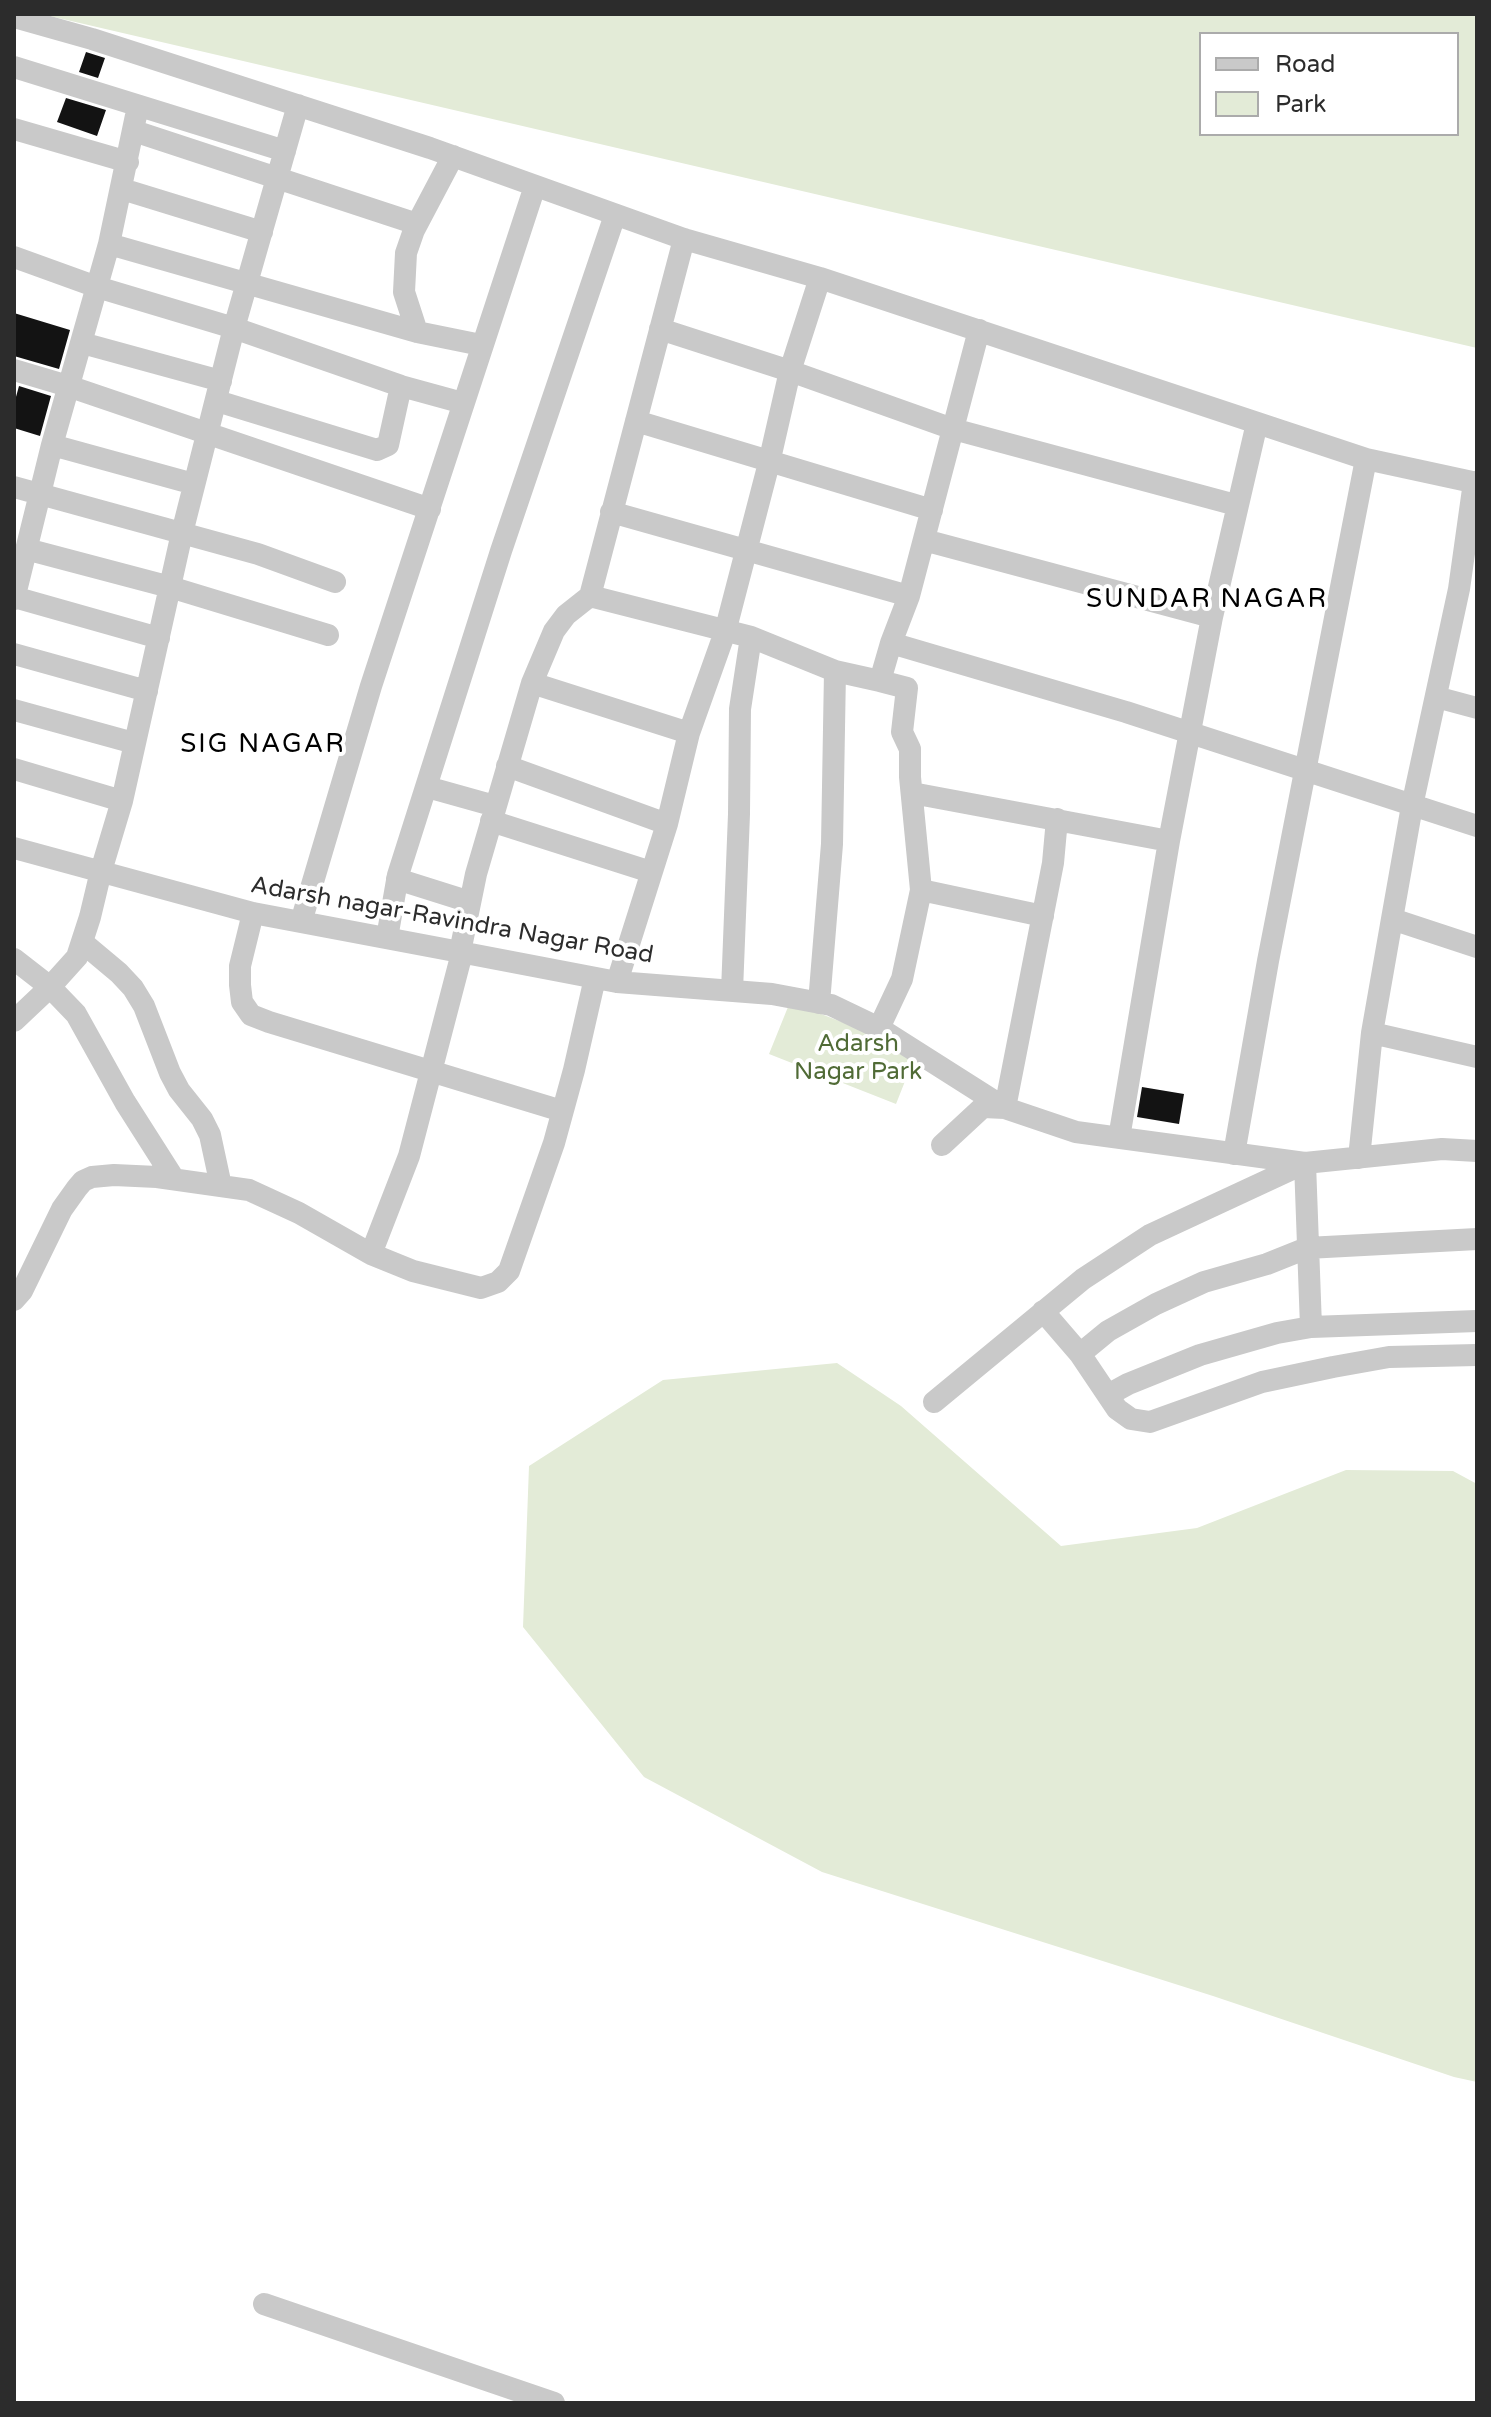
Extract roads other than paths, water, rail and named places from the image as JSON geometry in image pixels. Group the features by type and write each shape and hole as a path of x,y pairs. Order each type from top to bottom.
{"street":[{"path":"14,17 298,105 453,156 684,239 820,278 1366,459 1476,483 1468,591 1436,697 1412,806 1372,1033 1359,1158"},
{"path":"14,67 285,151"},
{"path":"14,1021 77,957 82,942 122,801 182,533 234,328 298,105"},
{"path":"138,106 109,244 52,445 14,598 159,638"},
{"path":"14,129 128,162"},
{"path":"134,131 417,224"},
{"path":"417,332 404,292 406,253 417,224 453,156"},
{"path":"301,922 371,686 535,186"},
{"path":"122,189 262,232"},
{"path":"387,938 397,879 501,551 615,215"},
{"path":"371,1254 409,1156 461,953 470,902 532,683 554,631 566,615 590,596 684,239"},
{"path":"109,244 417,332 481,345"},
{"path":"14,257 401,386 463,403"},
{"path":"14,1300 22,1291 62,1209 83,1181 114,1175 174,1179 249,1190 299,1213 371,1254 413,1271 481,1288 498,1282 509,1271 606,980 651,872 667,824 689,733 725,632 790,371 820,278"},
{"path":"660,329 953,429 1236,505"},
{"path":"880,681 909,596 979,330"},
{"path":"82,343 377,450 388,445 401,386"},
{"path":"14,370 430,509"},
{"path":"636,421 932,510"},
{"path":"1119,1138 1169,841 1212,617 1257,423"},
{"path":"52,445 194,484"},
{"path":"1234,1154 1366,459"},
{"path":"14,487 258,554 335,582"},
{"path":"611,512 909,596"},
{"path":"924,540 1212,617"},
{"path":"26,549 170,587 328,635"},
{"path":"590,596 751,637 835,671 907,688 902,732 910,749 921,890 902,979 879,1028"},
{"path":"732,991 740,709 751,637"},
{"path":"891,643 1191,733 1477,826"},
{"path":"14,654 147,691"},
{"path":"819,1003 832,844 835,671"},
{"path":"532,683 689,733"},
{"path":"1436,697 1477,708"},
{"path":"14,710 134,743"},
{"path":"507,766 667,824"},
{"path":"14,769 122,801"},
{"path":"427,787 651,872"},
{"path":"912,793 1169,841"},
{"path":"942,1145 983,1107 1005,1108 1053,863 1057,819"},
{"name":"Adarsh nagar-Ravindra Nagar Road","path":"14,848 253,913 461,953 606,980 772,994 831,1005 879,1028 1005,1108 1076,1132 1305,1163 1442,1149 1477,1151"},
{"path":"397,879 470,902"},
{"path":"921,890 1043,916"},
{"path":"253,913 240,966 242,1002 251,1015 562,1111"},
{"path":"1392,919 1477,947"},
{"path":"82,942 119,973 144,1006 174,1081 210,1135 221,1186"},
{"path":"14,959 50,987 76,1014 125,1102 174,1179"},
{"path":"1372,1033 1477,1057"},
{"path":"934,1402 1083,1279 1150,1235 1305,1163 1311,1327"},
{"path":"1080,1354 1108,1331 1192,1287 1307,1248 1477,1239"},
{"path":"1043,1311 1080,1354 1117,1409 1131,1419 1150,1422 1262,1382 1333,1367 1389,1357 1477,1355"},
{"path":"1108,1395 1200,1355 1277,1333 1311,1327 1477,1321"},
{"path":"264,2304 554,2403"}],"district":[{"name":"SUNDAR NAGAR","path":"1207,600"},
{"name":"SIG NAGAR","path":"263,745"}],"park label":[{"name":"Adarsh Nagar Park","path":"858,1059"}]}
